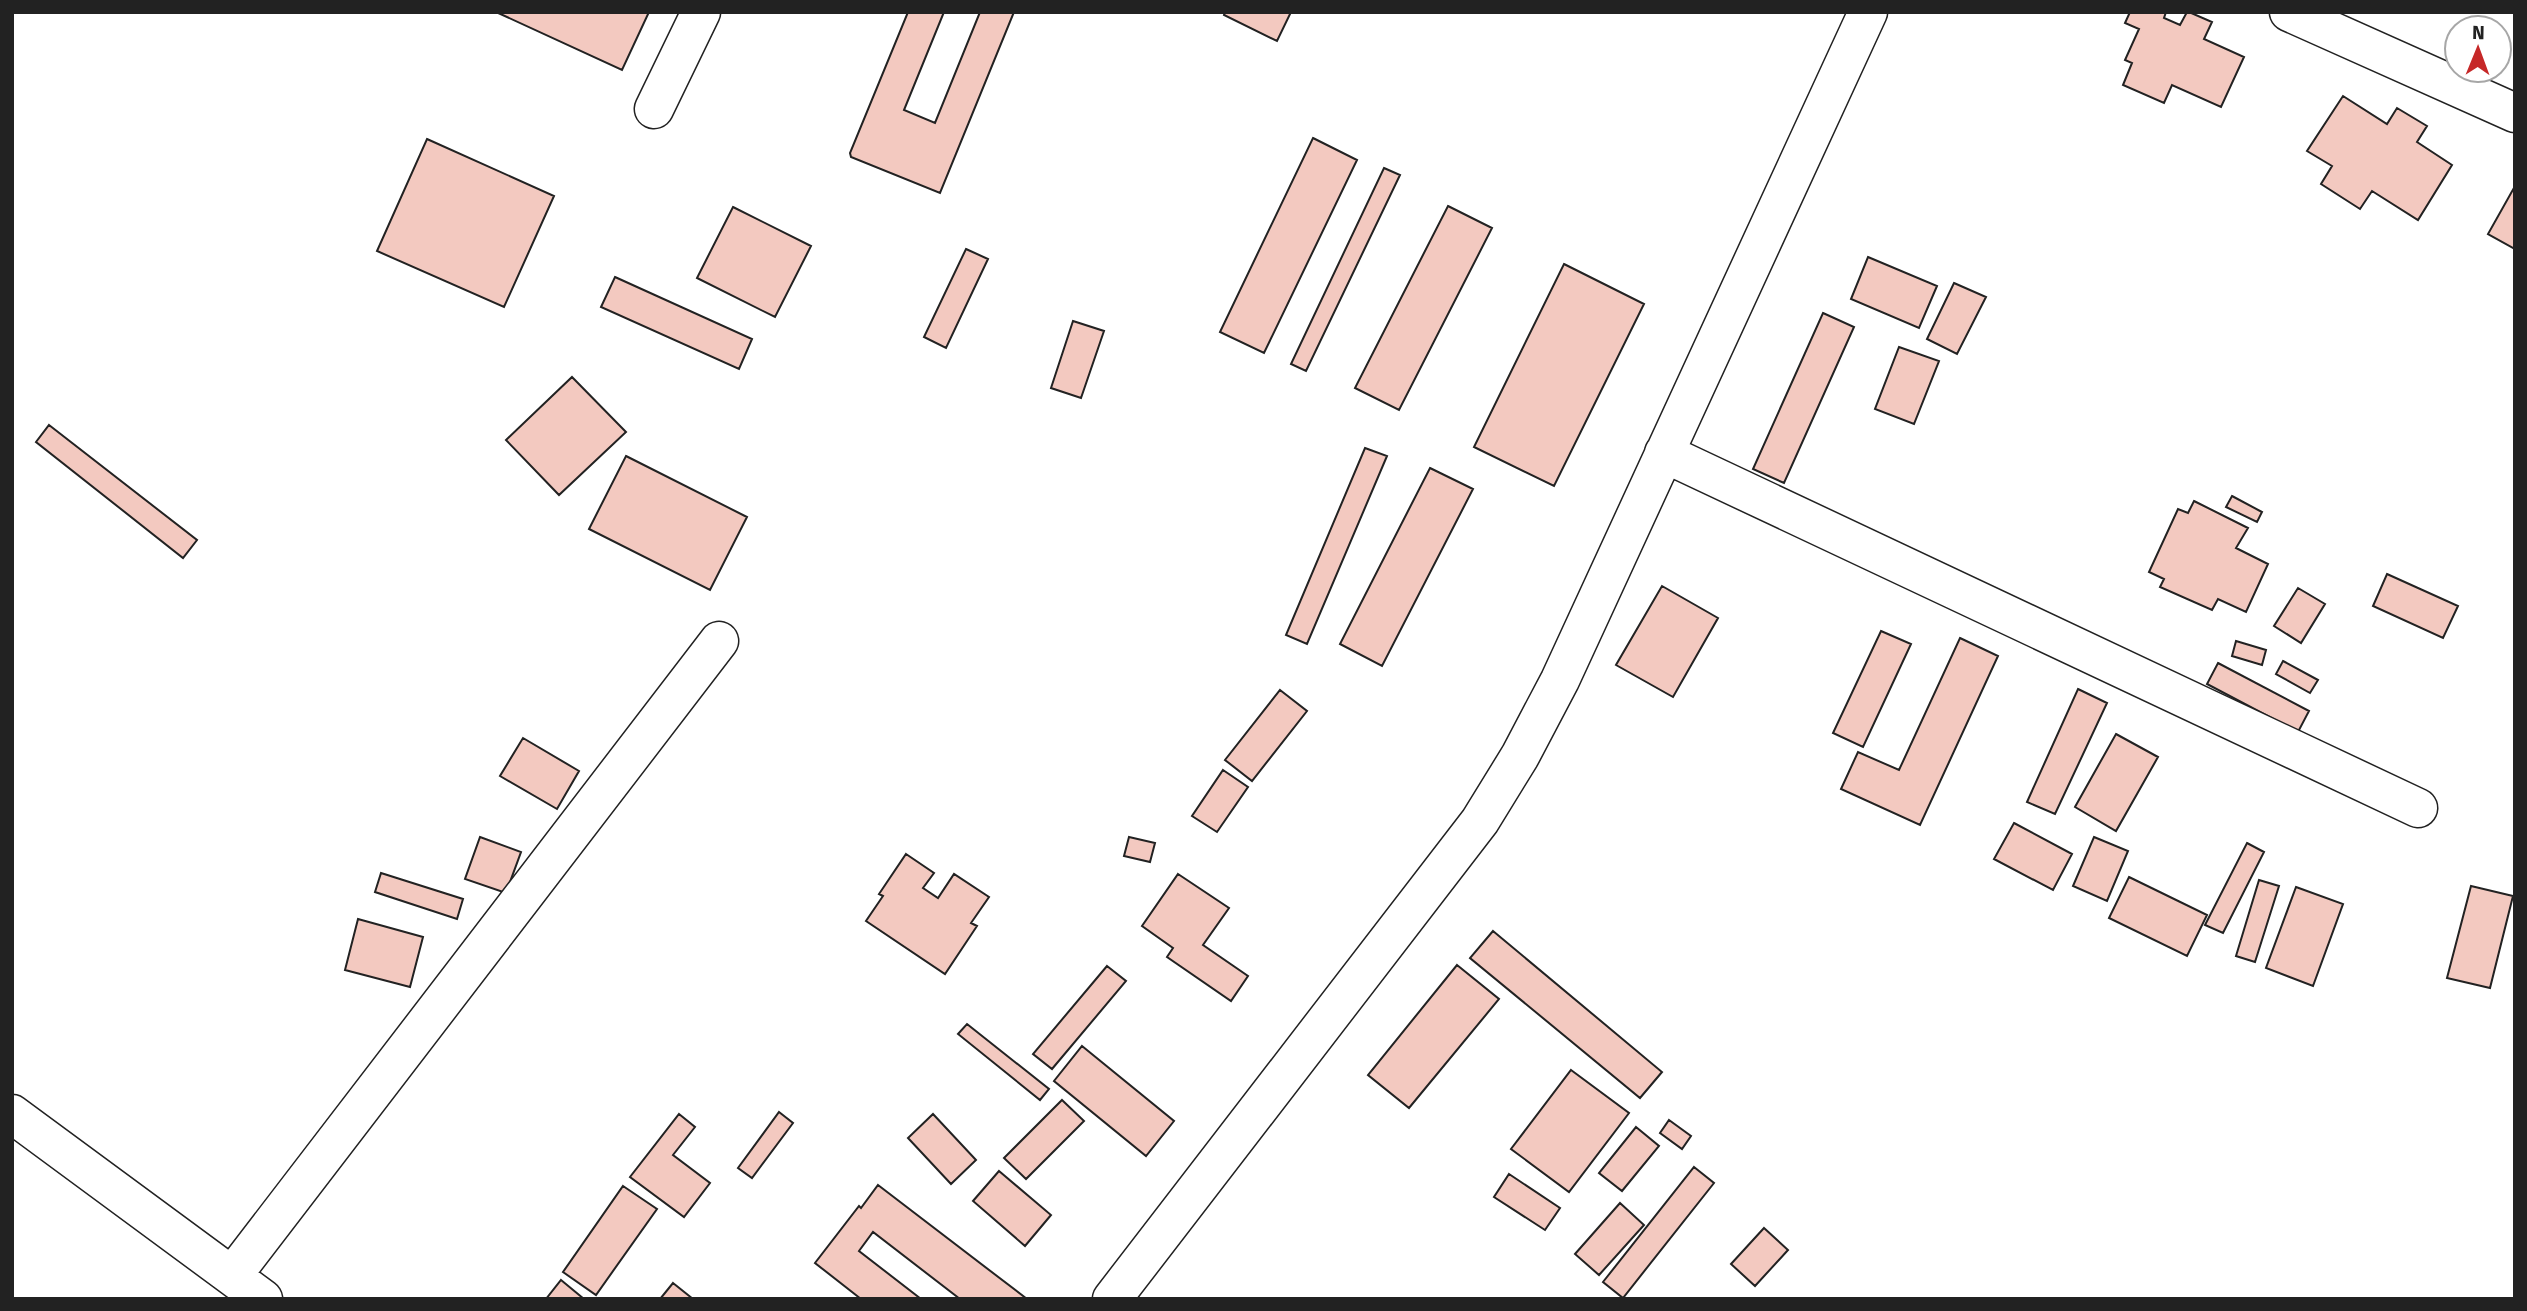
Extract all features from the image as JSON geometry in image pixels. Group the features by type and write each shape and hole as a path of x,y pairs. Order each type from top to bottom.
{"street":[{"path":"654,109 701,12"},
{"path":"1112,1299 1480,821 1520,756 1560,680 1868,12"},
{"path":"2289,12 2515,113"},
{"path":"1664,453 2418,808"},
{"path":"232,1276 719,641"},
{"path":"12,1114 262,1299"}],"building":[{"path":"496,12 649,12 622,70"},
{"path":"908,12 944,12 904,110 935,123 980,12 1014,12 940,193 851,157 850,153"},
{"path":"1225,12 1291,12 1277,41 1224,15"},
{"path":"2130,12 2166,12 2164,18 2180,25 2189,12 2212,22 2204,39 2244,57 2221,107 2172,85 2164,103 2123,85 2132,63 2125,60 2139,29 2125,23"},
{"path":"2343,96 2387,124 2397,108 2427,126 2417,142 2452,165 2418,220 2372,191 2360,209 2321,184 2332,166 2307,151"},
{"path":"1313,138 1357,160 1264,353 1220,332"},
{"path":"427,139 554,196 504,307 377,251"},
{"path":"1384,168 1400,175 1306,371 1291,364"},
{"path":"2515,186 2515,249 2488,234"},
{"path":"1448,206 1492,228 1399,410 1355,388"},
{"path":"733,207 811,246 775,317 697,278"},
{"path":"966,249 988,259 946,348 924,337"},
{"path":"1868,257 1937,286 1919,328 1851,299"},
{"path":"1564,264 1644,304 1554,486 1474,447"},
{"path":"615,277 752,339 739,369 601,307"},
{"path":"1954,283 1986,297 1957,354 1927,339"},
{"path":"1823,313 1854,327 1784,483 1753,469"},
{"path":"1073,321 1104,331 1081,398 1051,388"},
{"path":"1899,347 1939,361 1914,424 1875,409"},
{"path":"572,377 626,432 559,495 506,440"},
{"path":"49,425 197,540 183,558 36,442"},
{"path":"1365,448 1387,456 1307,644 1286,635"},
{"path":"626,456 747,517 710,590 589,529"},
{"path":"1430,468 1473,489 1382,666 1340,644"},
{"path":"2232,496 2262,512 2257,522 2226,507"},
{"path":"2194,501 2248,528 2236,548 2268,564 2246,612 2218,599 2212,610 2160,587 2164,579 2149,572 2178,509 2188,513"},
{"path":"2387,574 2458,606 2443,638 2373,606"},
{"path":"1662,586 1718,618 1673,697 1616,665"},
{"path":"2298,588 2325,604 2301,643 2274,626"},
{"path":"1881,631 1911,644 1863,747 1833,733"},
{"path":"1960,638 1998,656 1920,825 1841,789 1858,752 1899,770"},
{"path":"2236,641 2266,650 2262,665 2232,656"},
{"path":"2283,661 2318,680 2310,693 2276,674"},
{"path":"2218,663 2309,711 2298,732 2207,684"},
{"path":"2078,689 2107,703 2055,814 2027,802"},
{"path":"1280,690 1307,711 1252,781 1225,760"},
{"path":"2116,734 2158,757 2116,831 2075,807"},
{"path":"523,738 579,771 557,809 500,776"},
{"path":"1223,770 1248,787 1217,832 1192,816"},
{"path":"2014,823 2072,854 2053,890 1994,859"},
{"path":"480,837 521,852 506,893 465,879"},
{"path":"1129,837 1155,843 1150,862 1124,856"},
{"path":"2094,837 2128,851 2107,901 2073,886"},
{"path":"2247,843 2264,852 2223,933 2205,925"},
{"path":"906,854 934,873 923,888 938,898 954,874 989,897 971,923 977,926 945,974 866,921 883,896 879,894"},
{"path":"381,873 463,899 457,919 375,892"},
{"path":"1178,874 1229,908 1203,945 1248,976 1231,1001 1167,957 1173,948 1142,926"},
{"path":"2129,877 2207,915 2187,956 2109,918"},
{"path":"2259,880 2279,886 2255,962 2236,956"},
{"path":"2471,886 2513,896 2490,988 2447,978"},
{"path":"2296,887 2343,904 2313,986 2266,968"},
{"path":"358,919 423,937 410,987 345,970"},
{"path":"1493,931 1662,1072 1640,1098 1470,958"},
{"path":"1457,965 1499,999 1409,1108 1368,1075"},
{"path":"1107,966 1126,981 1052,1069 1033,1054"},
{"path":"967,1024 1049,1089 1040,1100 958,1034"},
{"path":"1082,1046 1174,1121 1146,1156 1054,1081"},
{"path":"1571,1070 1629,1113 1569,1192 1511,1149"},
{"path":"1062,1100 1084,1121 1026,1179 1004,1158"},
{"path":"779,1112 793,1123 752,1178 738,1168"},
{"path":"679,1114 695,1127 673,1155 710,1183 684,1217 630,1177"},
{"path":"933,1114 976,1160 951,1184 908,1138"},
{"path":"1669,1120 1691,1136 1682,1149 1660,1133"},
{"path":"1636,1127 1659,1146 1622,1191 1599,1173"},
{"path":"1694,1167 1714,1183 1623,1298 1603,1282"},
{"path":"999,1171 1051,1215 1025,1246 973,1201"},
{"path":"1509,1174 1560,1208 1545,1230 1494,1197"},
{"path":"878,1185 1027,1299 960,1299 873,1232 859,1251 921,1299 861,1299 815,1263"},
{"path":"623,1186 657,1209 596,1295 563,1272"},
{"path":"1620,1203 1644,1225 1599,1275 1575,1254"},
{"path":"1764,1228 1788,1250 1755,1286 1731,1264"},
{"path":"561,1280 584,1299 546,1299"},
{"path":"673,1283 693,1299 660,1299"}]}
